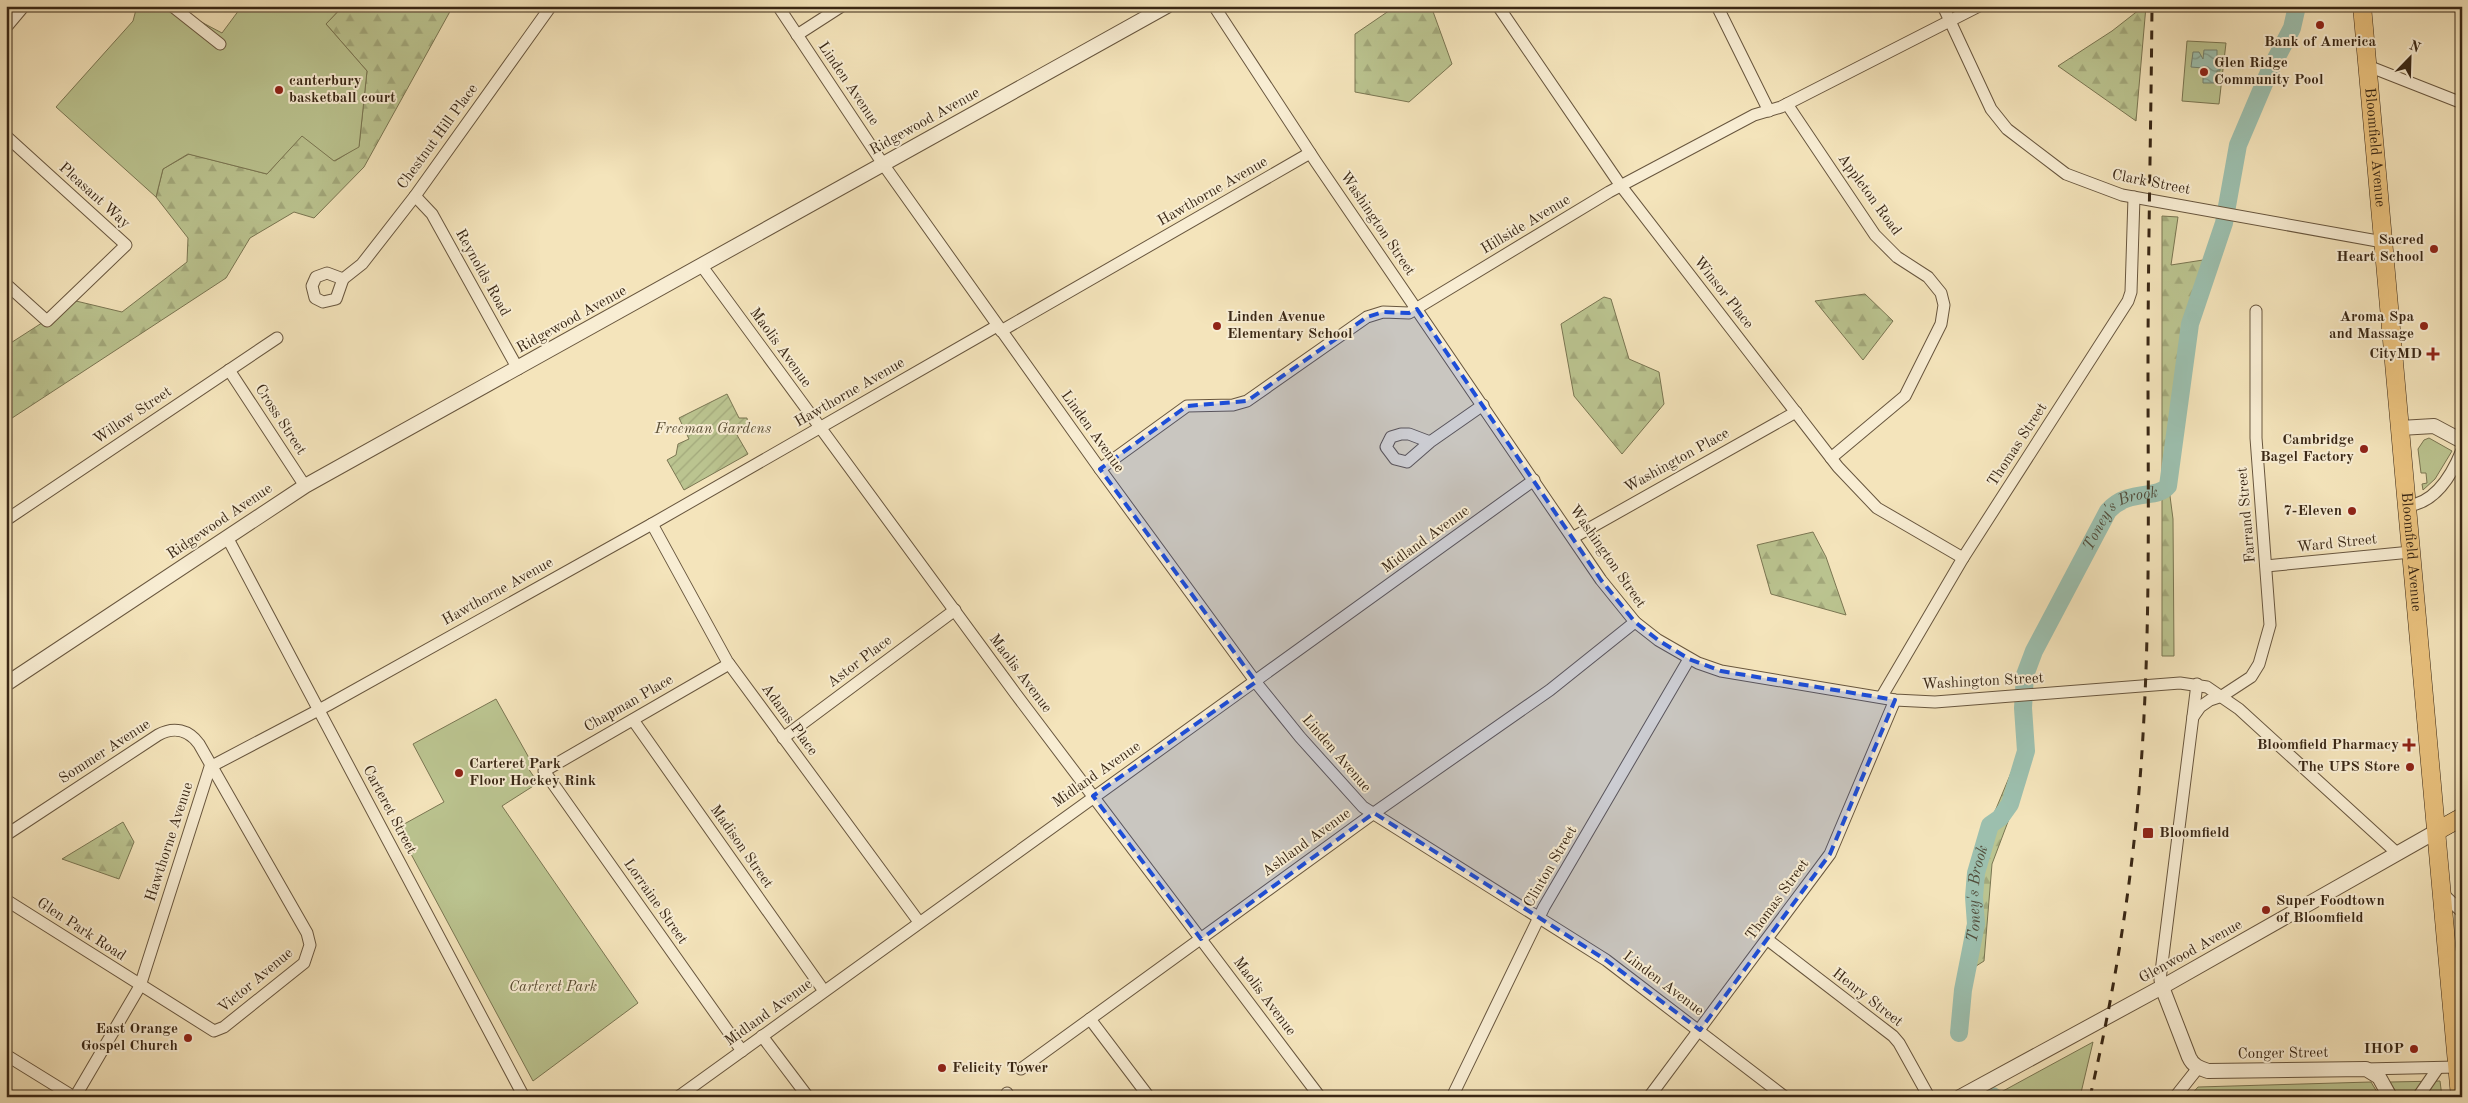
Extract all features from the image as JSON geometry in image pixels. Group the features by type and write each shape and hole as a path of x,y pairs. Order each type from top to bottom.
{"main road":[{"name":"Bloomfield Avenue","path":"2362,6 2460,1097"},
{"path":"2437,832 2462,817"}],"street":[{"path":"6,25 22,6"},
{"path":"172,6 220,44"},
{"name":"Chestnut Hill Place","path":"343,279 362,264 415,196 551,6"},
{"name":"Linden Avenue","path":"778,6 883,164 1100,469 1256,682 1300,737 1363,808 1374,813 1606,960 1700,1030 1785,1097"},
{"path":"797,35 842,6"},
{"name":"Ridgewood Avenue","path":"6,684 305,486 1167,6"},
{"name":"Washington Street","path":"1214,6 1310,153 1574,537 1601,580 1635,622 1658,640 1689,659 1721,671 1882,696 1895,700 1935,702 2180,683 2197,684 2207,687 2239,709 2398,854"},
{"name":"Winsor Place","path":"1498,6 1621,186 1831,458 1877,508 1963,558"},
{"path":"1717,6 1769,111"},
{"name":"Clark Street","path":"1944,6 1991,109 2008,130 2066,174 2100,188 2134,198 2233,213 2383,242"},
{"name":"Hillside Avenue","path":"1100,469 1187,406 1232,406 1246,402 1367,317 1383,312 1409,313 1621,186 1754,115 1786,104 1951,22 1979,6"},
{"path":"2368,66 2462,103"},
{"name":"Appleton Road","path":"1786,104 1875,235 1897,257 1928,277 1941,292 1944,306 1941,324 1905,396 1831,458"},
{"name":"Pleasant Way","path":"6,136 126,246 47,321 6,284"},
{"name":"Hawthorne Avenue","path":"74,1097 140,986 212,766 319,710 1310,153"},
{"name":"Reynolds Road","path":"415,196 432,214 518,369"},
{"name":"Thomas Street","path":"1882,696 1963,558 2128,301 2131,292 2134,198"},
{"name":"Maolis Avenue","path":"701,265 954,610 1320,1097"},
{"name":"Farrand Street","path":"2222,696 2251,677 2259,664 2271,620 2256,438 2256,311"},
{"name":"Willow Street","path":"6,520 277,338"},
{"name":"Cross Street","path":"229,370 305,486"},
{"path":"1430,442 1483,405"},
{"name":"Washington Place","path":"1574,537 1796,412"},
{"path":"2400,428 2434,426 2462,441"},
{"path":"2407,506 2422,504 2432,496 2452,471 2462,450"},
{"name":"Midland Avenue","path":"678,1097 1093,796 1256,682 1534,480"},
{"name":"Adams Place","path":"652,524 729,664 919,922"},
{"name":"Carteret Street","path":"228,537 524,1097"},
{"name":"Ward Street","path":"2266,566 2411,552"},
{"name":"Astor Place","path":"783,738 954,610"},
{"name":"Ashland Avenue","path":"1020,1069 1374,813 1550,690 1635,622"},
{"name":"Clinton Street","path":"1452,1097 1539,918 1689,659"},
{"name":"Chapman Place","path":"544,771 729,664"},
{"path":"2175,1097 2198,1068 2189,1057 2160,980 2197,684"},
{"path":"2193,717 2210,700 2222,696"},
{"name":"Thomas Street","path":"1649,1097 1768,940 1830,854 1895,700"},
{"name":"Madison Street","path":"633,720 824,991"},
{"name":"Sommer Avenue","path":"6,835 164,732 178,730 192,735 212,766"},
{"name":"Victor Avenue","path":"140,986 214,1031 220,1031 298,969 308,954 310,945 307,933 212,766"},
{"name":"Lorraine Street","path":"544,771 742,1051"},
{"name":"Glenwood Avenue","path":"1960,1097 2162,987 2437,832"},
{"path":"2442,893 2462,912"},
{"name":"Glen Park Road","path":"6,900 140,986"},
{"name":"Henry Street","path":"1768,940 1893,1036 1899,1043 1929,1097"},
{"path":"1090,1019 1148,1097"},
{"path":"762,1036 808,1097"},
{"path":"6,1055 74,1097"},
{"name":"Conger Street","path":"2198,1068 2208,1071 2457,1067"},
{"path":"2418,1097 2438,1068"},
{"path":"2363,1069 2372,1071 2379,1077 2390,1097"}],"highlighted area":[{"path":"1417,309 1601,580 1635,622 1658,640 1689,659 1721,671 1895,700 1830,854 1700,1030 1606,960 1374,813 1201,939 1093,796 1256,682 1100,469 1187,406 1247,401 1367,317 1383,312 1409,313"}],"green space":[{"path":"137,6 171,6 222,33 242,6 343,6 326,24 367,71 359,147 334,161 302,136 267,174 188,154 163,169 156,197 56,107 133,21"},
{"path":"343,6 453,6 364,167 314,218 294,212 250,238 226,278 6,422 6,346 76,301 122,312 187,262 188,238 156,197 163,169 189,154 267,174 302,135 335,161 359,146 367,71 326,24"},
{"path":"1396,6 1431,6 1452,64 1409,102 1355,92 1355,34"},
{"path":"2146,6 2136,121 2058,66 2112,31"},
{"name":"Glen Ridge Community Pool","path":"2187,41 2226,43 2219,104 2182,101"},
{"path":"2162,216 2178,217 2171,265 2203,260 2213,265 2194,319 2170,496 2173,519 2174,656 2162,656"},
{"path":"1865,294 1893,321 1863,360 1815,301"},
{"path":"1604,297 1611,299 1629,359 1659,372 1664,404 1622,454 1574,396 1561,324"},
{"name":"Freeman Gardens","path":"727,394 739,418 747,418 748,426 741,429 737,435 748,454 684,490 667,460 676,455 678,444 689,439 679,418"},
{"path":"2429,438 2452,451 2435,479 2423,490 2422,484 2427,483 2426,473 2421,473 2418,449 2424,440"},
{"path":"1813,532 1826,557 1846,615 1771,594 1757,545"},
{"name":"Carteret Park","path":"496,699 533,765 528,768 538,783 502,806 638,1003 533,1081 397,828 444,802 413,744"},
{"path":"2030,759 1992,864 1984,961 1973,968 1957,998 1978,852 2013,768"},
{"path":"123,822 134,842 119,879 62,859"},
{"path":"2093,1042 2080,1097 1992,1097"},
{"path":"2440,1081 2442,1097 2399,1097 2390,1082"},
{"path":"2371,1082 2380,1097 2189,1097 2198,1087"}],"water":[{"path":"2204,50 2217,50 2217,62 2220,62 2220,71 2217,71 2216,83 2203,83 2203,68 2191,67 2193,52 2199,52 2203,59"}],"waterway":[{"name":"Toney's Brook","path":"1959,1033 1963,990 1976,924 1974,897 1976,873 1990,825 2000,818 2010,804 2026,751 2023,708 2025,675 2034,651 2108,511 2125,499 2157,493 2168,486 2190,324 2224,223 2238,145 2269,72 2292,28 2297,6"}],"railway":[{"path":"2090,1097 2110,1003 2126,908 2137,812 2144,716 2148,586 2148,324 2152,6"}],"place":[{"name":"Bank of America","path":"2320,25"},
{"name":"Glen Ridge Community Pool","path":"2204,72"},
{"name":"canterbury basketball court","path":"279,90"},
{"name":"Sacred Heart School","path":"2434,249"},
{"name":"Linden Avenue Elementary School","path":"1217,326"},
{"name":"Aroma Spa and Massage","path":"2424,326"},
{"name":"CityMD","path":"2433,354"},
{"name":"Cambridge Bagel Factory","path":"2364,449"},
{"name":"7-Eleven","path":"2352,511"},
{"name":"Bloomfield Pharmacy","path":"2409,745"},
{"name":"The UPS Store","path":"2410,767"},
{"name":"Carteret Park Floor Hockey Rink","path":"459,773"},
{"name":"Bloomfield","path":"2148,833"},
{"name":"Super Foodtown of Bloomfield","path":"2266,910"},
{"name":"East Orange Gospel Church","path":"188,1038"},
{"name":"IHOP","path":"2414,1049"},
{"name":"Felicity Tower","path":"942,1068"}]}
